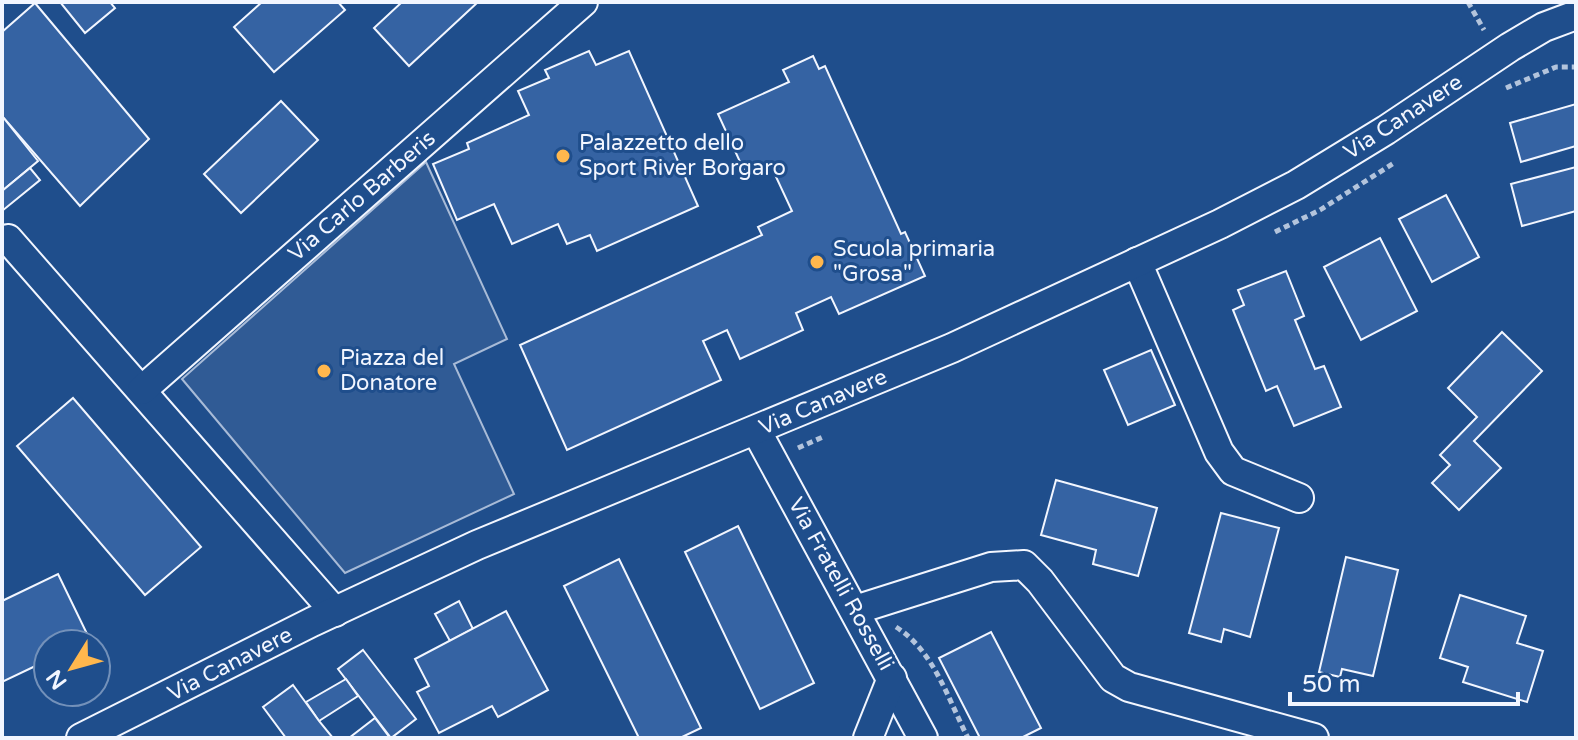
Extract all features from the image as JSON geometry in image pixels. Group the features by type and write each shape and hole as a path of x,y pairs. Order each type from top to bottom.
{"street":[{"name":"Via Carlo Barberis","path":"142,390 583,2"},
{"name":"Via Canavere","path":"89,736 335,612 477,545 952,348 1220,224 1296,185 1386,130 1544,27 1569,2"},
{"name":"Via Canavere","path":"1544,27 1576,15"},
{"path":"8,239 335,612"},
{"path":"1137,262 1219,452 1233,471 1299,498"},
{"name":"Via Fratelli Rosselli","path":"756,430 862,607 892,678 923,738"},
{"path":"862,607 991,567 1024,565 1040,581 1113,678 1129,687 1314,738"},
{"path":"868,738 892,678"}],"path":[{"path":"862,607 914,638 929,658 968,738"}],"shaded area":[{"name":"Piazza del Donatore","path":"426,162 507,339 454,364 514,494 345,573 182,379"}],"building":[{"path":"60,2 110,2 115,8 85,33"},
{"path":"262,2 338,2 345,10 274,72 234,27"},
{"path":"402,2 478,2 409,66 374,28"},
{"path":"35,3 149,139 80,206 2,116 2,32"},
{"name":"Palazzetto dello Sport River Borgaro","path":"589,51 596,65 629,51 698,206 597,251 590,235 567,244 558,224 512,244 494,204 457,220 433,164 469,149 467,143 529,115 518,91 549,78 545,70"},
{"path":"813,56 819,69 825,66 901,234 905,232 925,276 839,314 831,297 796,313 803,330 740,359 727,330 703,341 721,380 567,450 520,345 762,235 758,227 792,211 771,166 747,177 718,114 789,82 783,70"},
{"path":"281,101 318,140 241,213 204,174"},
{"path":"1576,104 1576,146 1521,162 1510,123"},
{"path":"2,116 38,161 2,191"},
{"path":"1576,167 1576,211 1522,226 1511,184"},
{"path":"30,168 40,180 2,211 2,191"},
{"path":"1446,195 1479,257 1432,282 1399,219"},
{"path":"1380,238 1417,311 1361,340 1324,267"},
{"path":"1286,271 1304,316 1295,320 1315,369 1324,366 1341,407 1294,426 1277,386 1266,391 1233,310 1244,305 1238,290"},
{"path":"1502,332 1542,371 1474,441 1501,468 1459,510 1432,483 1450,465 1440,455 1477,417 1448,388"},
{"path":"1151,350 1175,405 1128,425 1104,370"},
{"path":"73,398 201,547 145,595 17,446"},
{"path":"1056,480 1157,508 1138,576 1093,564 1096,550 1041,535"},
{"path":"1221,513 1279,528 1250,637 1224,629 1221,642 1189,633"},
{"path":"738,526 814,683 760,709 685,552"},
{"path":"1346,557 1398,570 1373,676 1342,669 1340,677 1319,672"},
{"path":"619,559 701,728 680,738 639,738 564,586"},
{"path":"58,574 84,628 32,628 32,668 2,682 2,601"},
{"path":"1460,595 1526,616 1517,643 1543,651 1527,702 1463,682 1468,667 1440,658"},
{"path":"459,601 473,629 450,641 435,614"},
{"path":"506,611 548,690 498,717 492,706 439,733 417,692 429,686 415,659"},
{"path":"991,632 1041,728 1021,738 980,738 939,658"},
{"path":"363,650 416,719 391,738 338,669"},
{"path":"346,679 358,696 319,721 306,702"},
{"path":"293,685 333,738 286,738 263,707"},
{"path":"375,718 390,738 349,738"}],"place":[{"name":"Palazzetto dello Sport River Borgaro","path":"563,156"},
{"name":"Scuola primaria \"Grosa\"","path":"817,262"},
{"name":"Piazza del Donatore","path":"324,371"}]}
